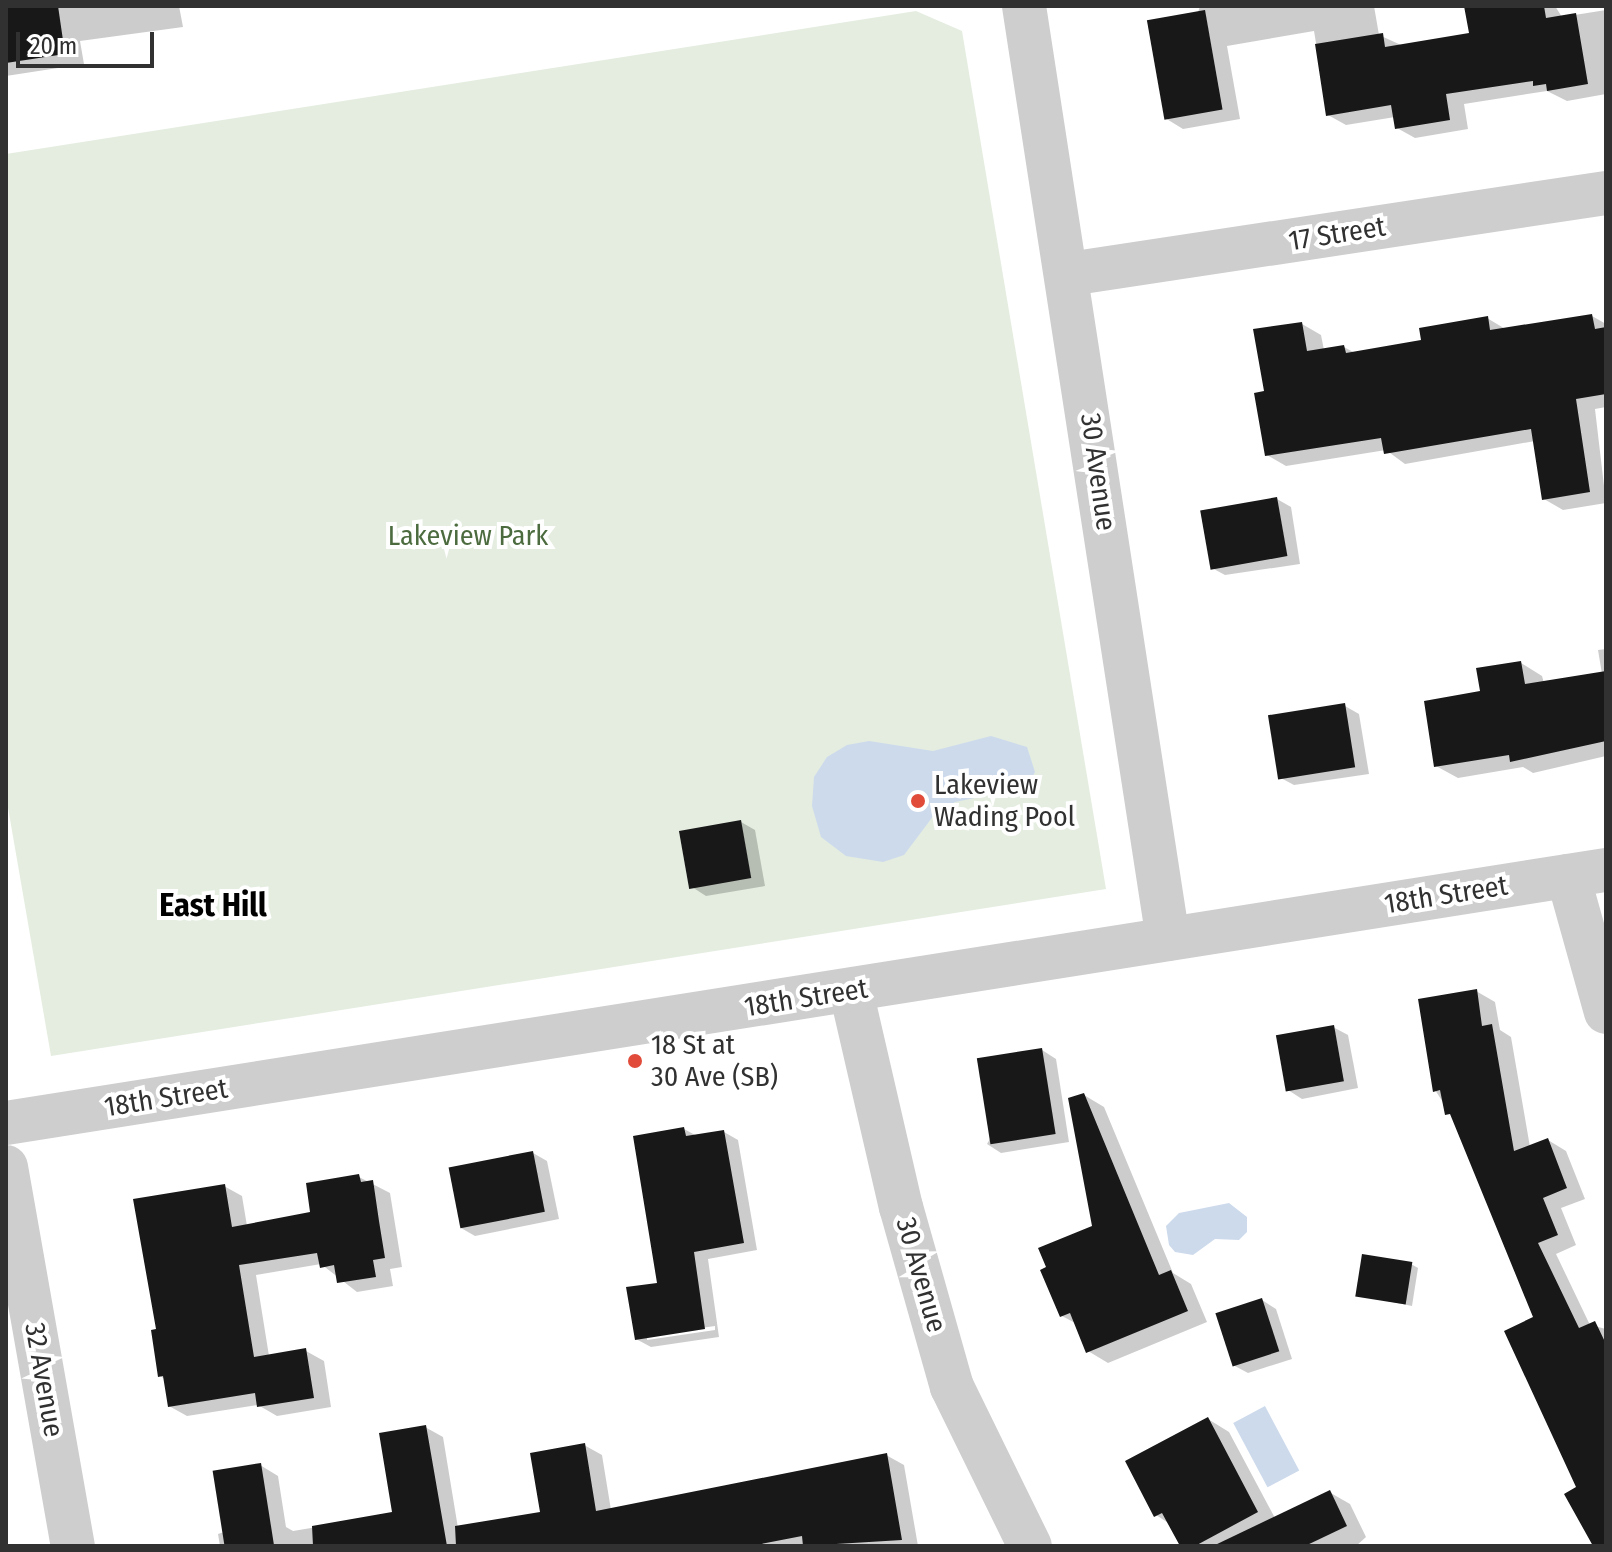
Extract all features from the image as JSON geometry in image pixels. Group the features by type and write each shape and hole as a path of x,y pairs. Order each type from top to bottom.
{"street":[{"name":"30 Avenue","path":"1024,6 1069,274 1168,939"},
{"name":"17 Street","path":"1069,274 1606,193"},
{"name":"18th Street","path":"6,1123 1587,873"},
{"path":"1587,873 1606,1012"},
{"name":"30 Avenue","path":"851,991 901,1207 952,1387 1030,1546"},
{"name":"32 Avenue","path":"6,1167 73,1546"}],"green space":[{"name":"Lakeview Park","path":"916,11 962,31 1106,889 51,1056 6,796 6,154"}],"water":[{"path":"991,736 1027,747 1035,772 1027,787 955,802 934,815 904,855 883,862 846,856 821,837 812,806 814,777 827,757 847,745 869,741 933,751"},
{"path":"1229,1203 1247,1217 1247,1232 1239,1240 1215,1239 1193,1255 1175,1252 1169,1245 1166,1226 1179,1213"},
{"path":"1265,1406 1299,1470 1267,1487 1233,1423"}],"building":[{"path":"6,6 58,6 65,54 6,63"},
{"path":"1464,6 1544,6 1546,18 1576,13 1588,84 1547,91 1546,84 1533,86 1533,81 1446,94 1450,120 1395,129 1391,105 1326,116 1315,44 1383,33 1385,47 1469,33"},
{"path":"1205,10 1223,109 1164,120 1147,20"},
{"path":"1592,314 1595,329 1606,327 1606,394 1576,399 1590,492 1542,500 1531,429 1384,454 1381,438 1265,456 1254,393 1264,391 1253,329 1302,322 1307,351 1344,345 1346,353 1421,340 1419,328 1488,316 1490,330"},
{"path":"1277,497 1287,556 1211,570 1200,511"},
{"path":"1521,661 1525,684 1606,671 1606,741 1510,762 1509,755 1434,767 1424,701 1480,691 1476,668"},
{"path":"1345,703 1355,767 1278,779 1268,715"},
{"path":"741,820 751,878 689,889 679,831"},
{"path":"1477,989 1482,1026 1492,1024 1514,1151 1548,1138 1567,1188 1543,1198 1558,1235 1538,1243 1579,1328 1595,1321 1606,1344 1606,1546 1593,1546 1564,1494 1576,1487 1504,1331 1533,1317 1450,1114 1445,1115 1440,1090 1433,1092 1418,999"},
{"path":"1334,1025 1344,1081 1286,1091 1276,1035"},
{"path":"1042,1048 1056,1134 990,1144 977,1058"},
{"path":"1084,1093 1159,1275 1171,1270 1188,1311 1086,1353 1070,1313 1060,1317 1040,1270 1046,1267 1038,1248 1092,1226 1068,1098"},
{"path":"684,1127 686,1136 724,1130 744,1243 694,1252 705,1329 635,1340 626,1287 657,1283 633,1136"},
{"path":"533,1151 545,1212 460,1228 449,1167"},
{"path":"359,1174 361,1182 373,1180 385,1258 373,1260 376,1277 337,1283 334,1265 320,1268 317,1253 239,1265 254,1357 306,1348 314,1398 257,1407 255,1393 168,1407 163,1376 158,1377 151,1330 156,1329 133,1199 225,1184 232,1227 310,1212 306,1183"},
{"path":"1362,1254 1412,1262 1406,1304 1355,1296"},
{"path":"1262,1298 1279,1351 1233,1366 1215,1313"},
{"path":"1208,1417 1258,1512 1195,1546 1180,1546 1162,1513 1154,1517 1125,1461"},
{"path":"426,1425 447,1546 313,1546 312,1526 392,1512 379,1433"},
{"path":"585,1443 596,1511 887,1453 902,1540 803,1546 802,1536 751,1546 456,1546 455,1526 540,1512 530,1453"},
{"path":"261,1463 274,1546 225,1546 213,1471"},
{"path":"1330,1490 1347,1526 1305,1546 1213,1546"}],"place":[{"name":"Lakeview Wading Pool","path":"918,801"},
{"name":"18 St at 30 Ave (SB)","path":"635,1061"}],"district":[{"name":"East Hill","path":"213,905"}]}
